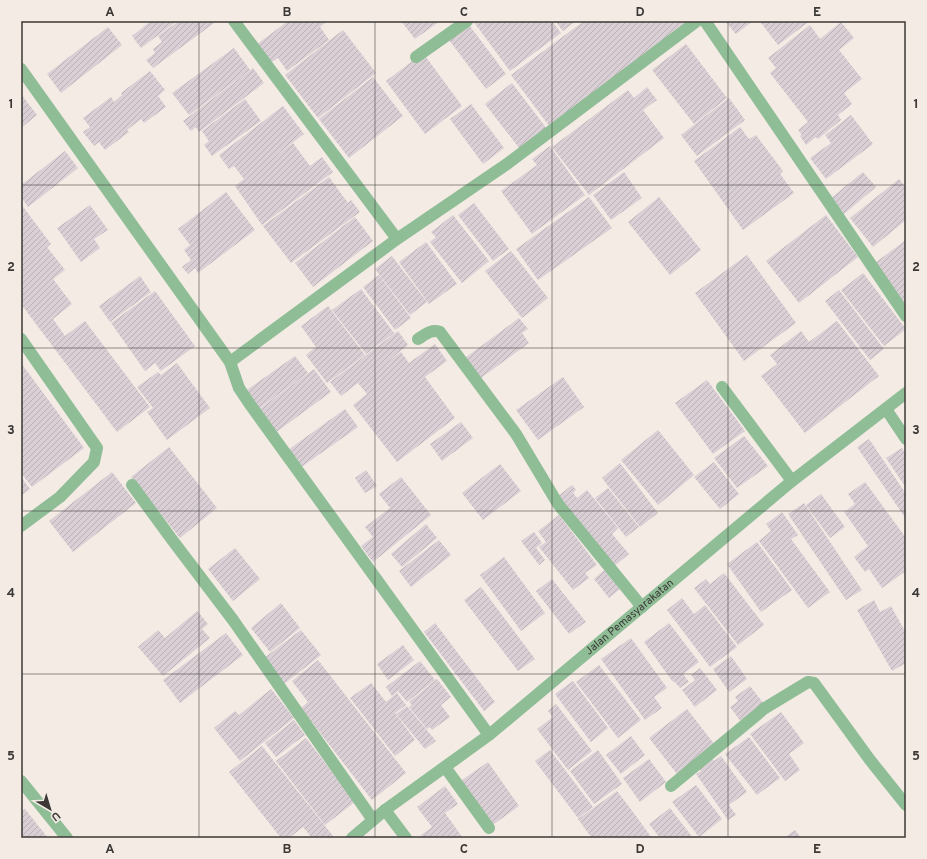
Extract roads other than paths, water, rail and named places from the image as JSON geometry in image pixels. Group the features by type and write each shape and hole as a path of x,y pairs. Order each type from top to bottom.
{"street":[{"path":"234,21 397,239"},
{"path":"416,56 467,21"},
{"path":"230,362 397,239 507,164 697,21"},
{"path":"705,21 906,316"},
{"path":"21,69 230,362 239,388 489,735"},
{"path":"418,338 435,330 440,332 516,434 550,487 558,504 642,606"},
{"path":"21,339 97,448 94,462 60,497 21,526"},
{"path":"722,387 792,481"},
{"name":"Jalan Pemasyarakatan","path":"352,838 385,810 489,735 792,481 906,393"},
{"path":"886,409 906,439"},
{"path":"132,485 233,620 373,820"},
{"path":"671,786 765,708 808,682 814,683 870,760 906,805"},
{"path":"444,767 489,828"},
{"path":"21,781 67,838"},
{"path":"385,810 406,838"}]}
